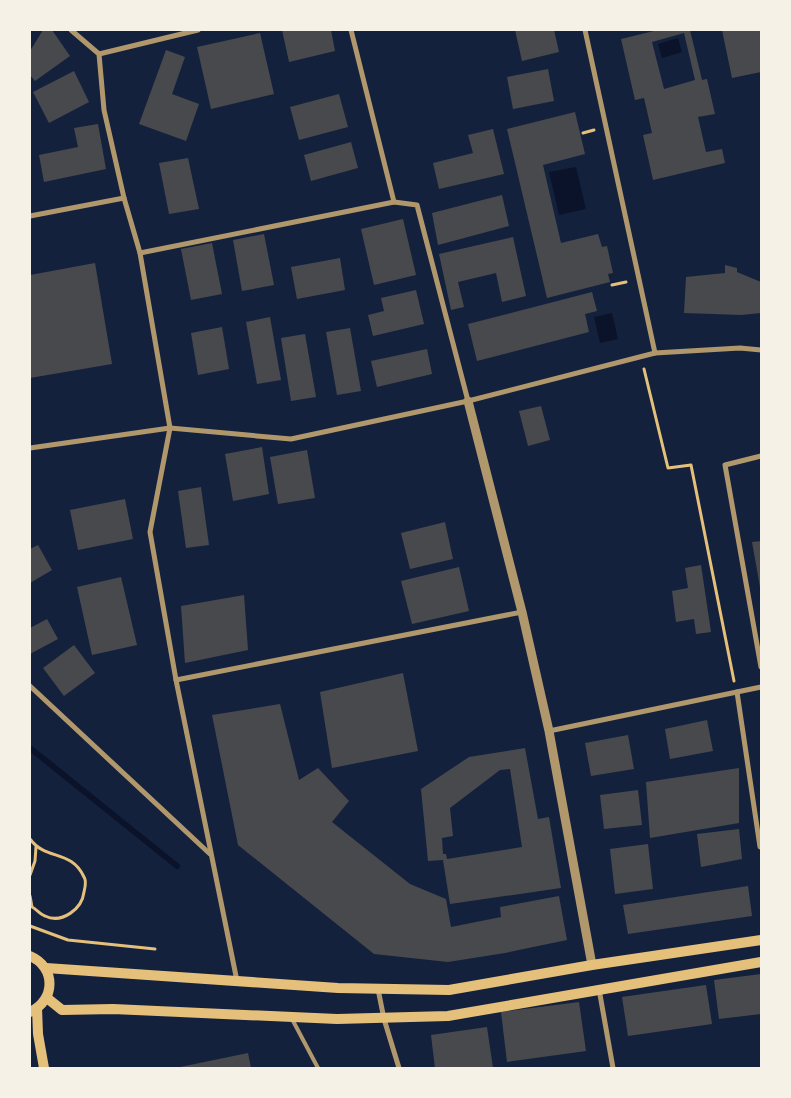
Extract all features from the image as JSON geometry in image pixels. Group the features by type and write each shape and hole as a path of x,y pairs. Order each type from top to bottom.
{"main road":[{"path":"46,968 237,981 450,990 592,965 761,940"},
{"path":"30,956 40,960 46,968 50,983 47,998 34,1010 44,1068"},
{"path":"47,998 62,1010 113,1009 384,1019 448,1016 599,988 761,962"}],"street":[{"path":"71,30 99,54 104,110 124,198 140,253 170,428 150,532 176,680 237,981"},
{"path":"99,54 198,30"},
{"path":"350,30 394,202"},
{"path":"585,30 655,353"},
{"path":"30,216 124,198"},
{"path":"140,253 394,202 417,205 522,612 550,731 592,965"},
{"path":"30,448 170,428 291,439 468,401 655,353 740,348 761,350"},
{"path":"761,456 725,465 761,667"},
{"path":"176,680 522,612"},
{"path":"30,686 210,855"},
{"path":"550,731 761,687"},
{"path":"736,692 760,847"},
{"path":"378,988 384,1019 399,1068"},
{"path":"599,988 613,1068"}],"lane":[{"path":"291,1017 318,1068"}],"path":[{"path":"583,133 588,132"},
{"path":"640,357 668,468 692,464 736,692"},
{"path":"30,839 36,847 68,857 86,879 83,899 77,909 62,918 46,916 32,906 30,896"},
{"path":"30,875 35,860 36,847"},
{"path":"30,926 68,940 155,949"}],"water":[{"path":"678,38 682,52 662,58 658,44"},
{"path":"576,167 586,209 559,215 549,172"},
{"path":"612,313 618,339 600,343 594,317"}],"building":[{"path":"43,30 52,30 70,56 35,81 30,75 30,51"},
{"path":"282,30 331,30 335,51 289,62"},
{"path":"515,30 554,30 559,52 522,61"},
{"path":"658,30 690,30 702,80 707,79 715,114 698,117 706,152 722,149 725,163 653,180 643,135 652,133 644,98 635,100 621,39","holes":["684,33 695,80 664,89 652,42"]},
{"path":"722,30 761,30 761,72 732,78"},
{"path":"260,33 274,94 211,109 197,47"},
{"path":"166,50 185,57 172,94 199,104 186,141 139,124"},
{"path":"548,69 554,101 513,109 507,77"},
{"path":"74,71 89,102 49,123 33,92"},
{"path":"339,94 348,127 299,140 290,107"},
{"path":"575,112 585,154 543,165 561,243 598,234 602,247 607,246 613,273 608,274 610,282 547,298 507,129"},
{"path":"98,124 106,169 44,182 39,155 78,147 74,128"},
{"path":"493,129 504,174 439,189 433,163 473,153 468,135"},
{"path":"351,142 358,168 311,181 304,155"},
{"path":"188,158 199,209 169,214 159,163"},
{"path":"502,195 509,226 438,245 432,213"},
{"path":"403,219 416,275 374,285 361,229"},
{"path":"264,234 274,285 242,291 233,240"},
{"path":"513,237 526,296 502,302 496,273 458,282 464,307 451,310 439,254"},
{"path":"212,243 222,294 191,300 181,249"},
{"path":"340,258 345,290 297,299 291,267"},
{"path":"95,263 112,364 30,378 30,275"},
{"path":"725,265 737,268 737,272 761,282 761,313 741,315 684,313 686,277 725,273"},
{"path":"416,290 424,324 373,336 368,315 384,311 381,298"},
{"path":"592,292 597,311 585,314 589,332 477,361 468,324"},
{"path":"270,317 281,380 257,384 246,322"},
{"path":"222,327 229,369 198,375 191,333"},
{"path":"350,328 361,391 337,395 326,332"},
{"path":"305,334 316,397 291,401 281,338"},
{"path":"427,349 432,374 377,387 371,361"},
{"path":"541,406 550,440 528,446 519,411"},
{"path":"262,447 269,494 233,501 225,454"},
{"path":"307,450 315,498 278,504 270,457"},
{"path":"201,487 209,545 186,548 178,491"},
{"path":"125,499 133,539 78,550 70,510"},
{"path":"445,522 453,559 410,569 401,533"},
{"path":"761,541 761,586 760,587 752,542"},
{"path":"38,545 52,570 30,583 30,549"},
{"path":"701,565 711,632 696,634 694,619 676,622 672,591 688,588 685,568"},
{"path":"459,567 469,611 412,624 401,581"},
{"path":"121,577 137,645 92,655 77,587"},
{"path":"244,595 248,650 185,663 181,606"},
{"path":"47,619 58,639 30,654 30,628"},
{"path":"74,645 95,673 64,696 43,668"},
{"path":"403,673 418,751 332,768 320,692"},
{"path":"280,704 299,780 318,768 349,801 332,822 410,884 446,899 451,927 501,917 500,907 559,896 567,940 505,953 448,962 374,954 238,845 212,715"},
{"path":"707,720 713,751 670,759 665,729"},
{"path":"628,735 634,769 591,776 585,743"},
{"path":"525,748 538,819 549,817 561,888 450,904 443,860 428,861 421,789 469,757","holes":["510,769 522,847 447,859 446,854 443,854 442,838 453,836 450,808 500,770"]},
{"path":"739,768 739,823 650,838 646,782"},
{"path":"638,790 642,825 604,829 600,795"},
{"path":"739,829 742,859 701,867 697,834"},
{"path":"648,844 653,889 615,894 610,849"},
{"path":"748,886 752,916 628,934 623,905"},
{"path":"761,974 761,1014 719,1019 714,980"},
{"path":"706,985 712,1024 628,1036 622,997"},
{"path":"579,1002 586,1051 507,1062 501,1012"},
{"path":"487,1027 493,1068 435,1068 431,1035"},
{"path":"248,1053 251,1068 180,1068 180,1067"}],"waterway":[{"path":"30,748 177,866"}]}
